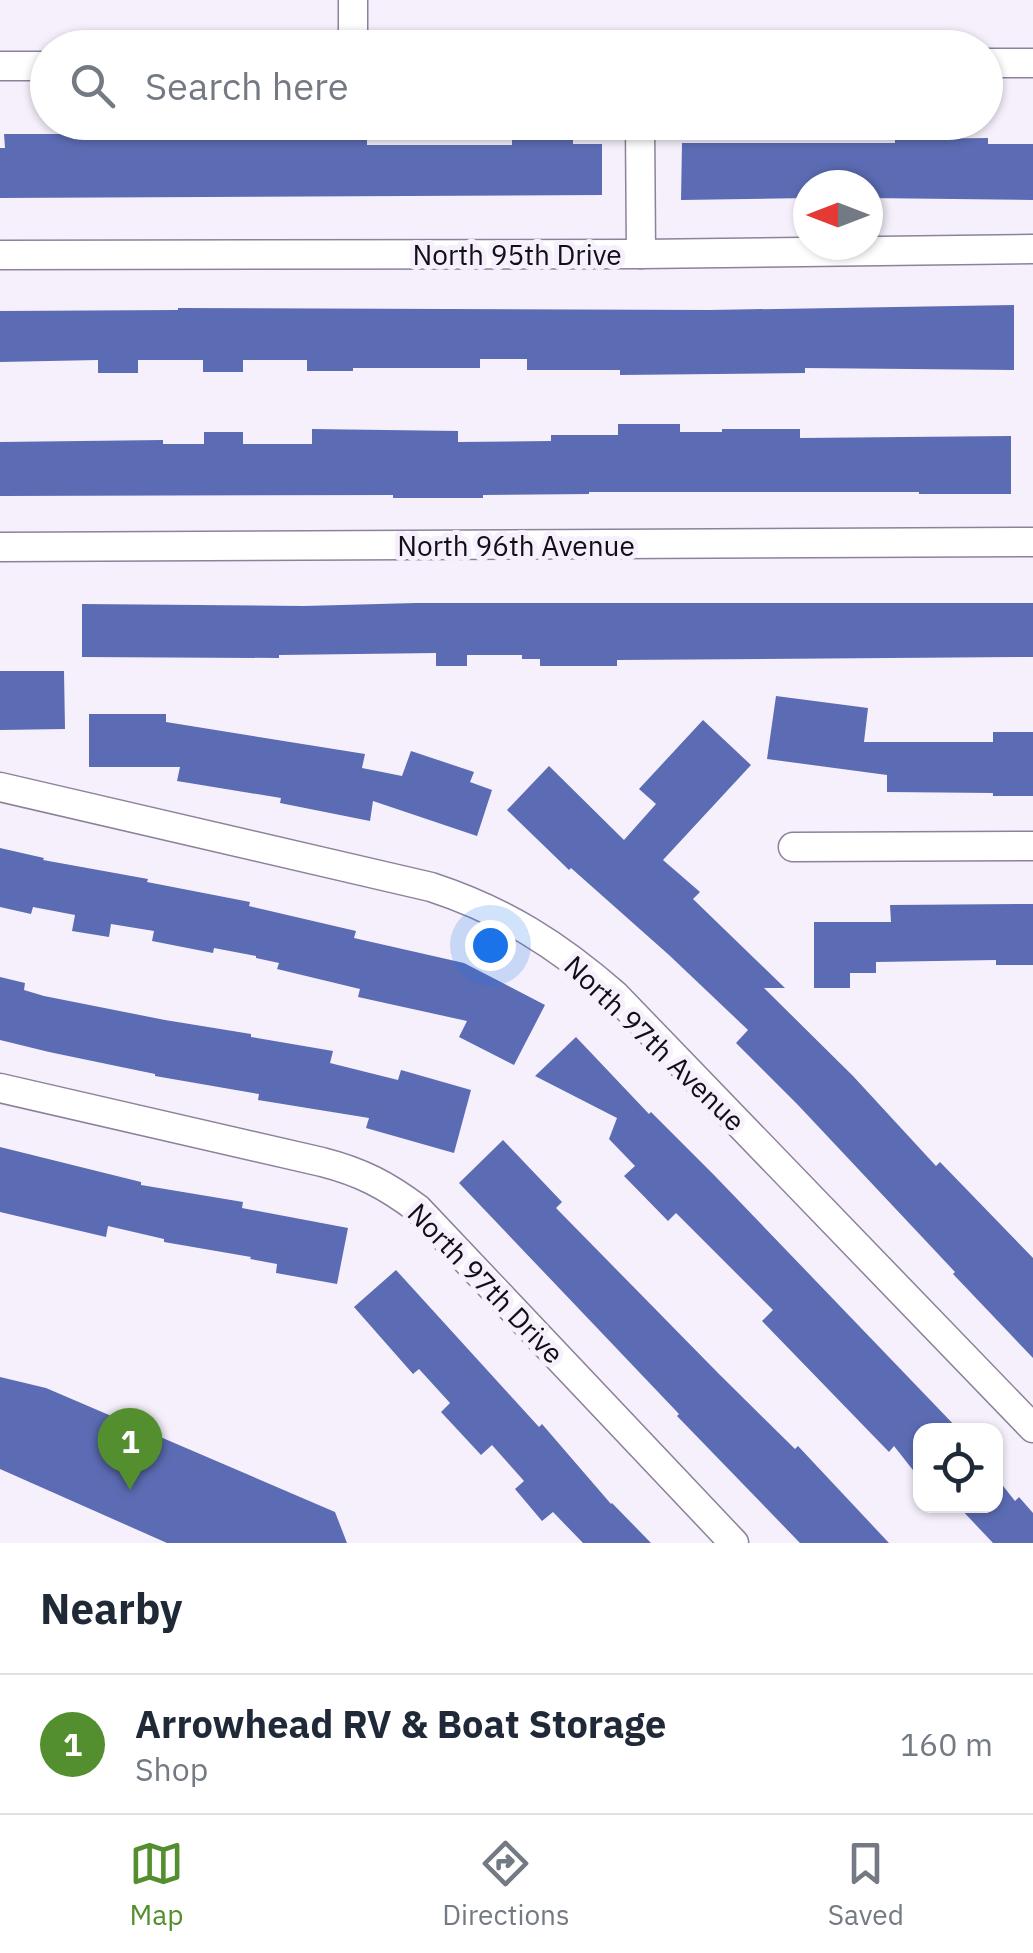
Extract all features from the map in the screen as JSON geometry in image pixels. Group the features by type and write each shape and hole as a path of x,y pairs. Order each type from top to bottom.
{"street":[{"path":"353,0 354,30"},
{"path":"1003,62 1033,62"},
{"path":"0,66 30,66"},
{"path":"640,140 642,254"},
{"name":"North 95th Drive","path":"0,255 1033,249"},
{"name":"North 96th Avenue","path":"0,547 1033,542"},
{"name":"North 97th Avenue","path":"0,787 404,880 464,898 542,937 615,995 1033,1428"},
{"path":"793,847 1033,846"},
{"name":"North 97th Drive","path":"0,1088 322,1162 371,1178 395,1192 418,1210 734,1543"}],"building":[{"path":"4,134 30,134 30,140 367,140 367,145 512,145 512,140 573,140 573,144 602,144 602,195 0,198 0,148 5,148"},
{"path":"988,140 988,144 1033,144 1033,200 883,198 883,170 793,170 793,198 681,200 682,143"},
{"path":"1014,305 1014,370 805,368 805,373 620,375 620,370 527,370 527,359 480,359 480,368 353,371 307,371 307,360 243,360 243,372 203,372 203,360 138,360 138,373 98,373 98,360 0,362 0,311 709,310"},
{"path":"618,424 680,424 680,432 800,429 800,438 1011,436 1011,494 0,496 0,442 163,440 163,444 204,444 204,432 243,432 243,444 312,444 312,429 458,431 458,442 551,441 551,435 618,435"},
{"path":"1033,603 1033,657 617,660 617,666 540,666 540,659 522,659 522,655 467,655 467,666 436,666 436,653 279,658 82,657 82,604"},
{"path":"0,671 64,671 65,729 0,730"},
{"path":"776,696 868,708 864,742 993,742 993,732 1033,732 1033,796 887,792 887,775 767,759"},
{"path":"89,714 166,714 166,722 365,754 362,768 402,776 411,751 474,772 470,782 492,790 477,836 373,801 370,821 280,803 281,798 177,781 180,767 89,767"},
{"path":"703,720 751,765 663,860 700,892 693,899 785,988 764,988 936,1166 940,1162 1033,1258 1033,1358 736,1043 748,1030 507,810 549,766 624,840 656,804 639,789"},
{"path":"0,848 250,902 249,906 356,931 354,938 464,963 545,1005 514,1065 459,1037 467,1021 358,997 360,989 277,969 279,963 214,948 213,953 152,941 154,931 111,924 109,937 72,931 75,915 33,907 31,914 0,907"},
{"path":"1033,904 1033,965 996,965 996,960 876,962 876,973 850,973 850,988 814,988 814,922 891,922 890,905"},
{"path":"0,977 25,983 24,990 44,996 333,1051 330,1063 398,1080 401,1070 471,1090 454,1153 366,1128 369,1118 258,1100 259,1094 155,1076 0,1040"},
{"path":"576,1037 952,1423 913,1423 913,1470 894,1446 889,1452 762,1321 773,1310 676,1213 668,1221 624,1176 635,1166 609,1139 617,1118 535,1076"},
{"path":"503,1140 562,1202 556,1208 795,1449 798,1446 889,1543 800,1543 677,1416 459,1183"},
{"path":"0,1147 141,1185 243,1202 242,1208 348,1228 337,1284 276,1273 277,1264 251,1257 164,1242 108,1226 106,1237 0,1212"},
{"path":"396,1270 651,1543 583,1543 553,1512 542,1521 515,1489 524,1481 492,1445 481,1455 441,1412 450,1403 419,1369 413,1374 354,1307"},
{"path":"0,1377 46,1388 335,1512 347,1543 167,1543 0,1469"},
{"path":"1003,1486 1015,1501 1019,1497 1033,1513 1033,1543 993,1543 965,1513 1003,1513"}],"place":[{"name":"Arrowhead RV & Boat Storage","path":"130,1490"}]}
